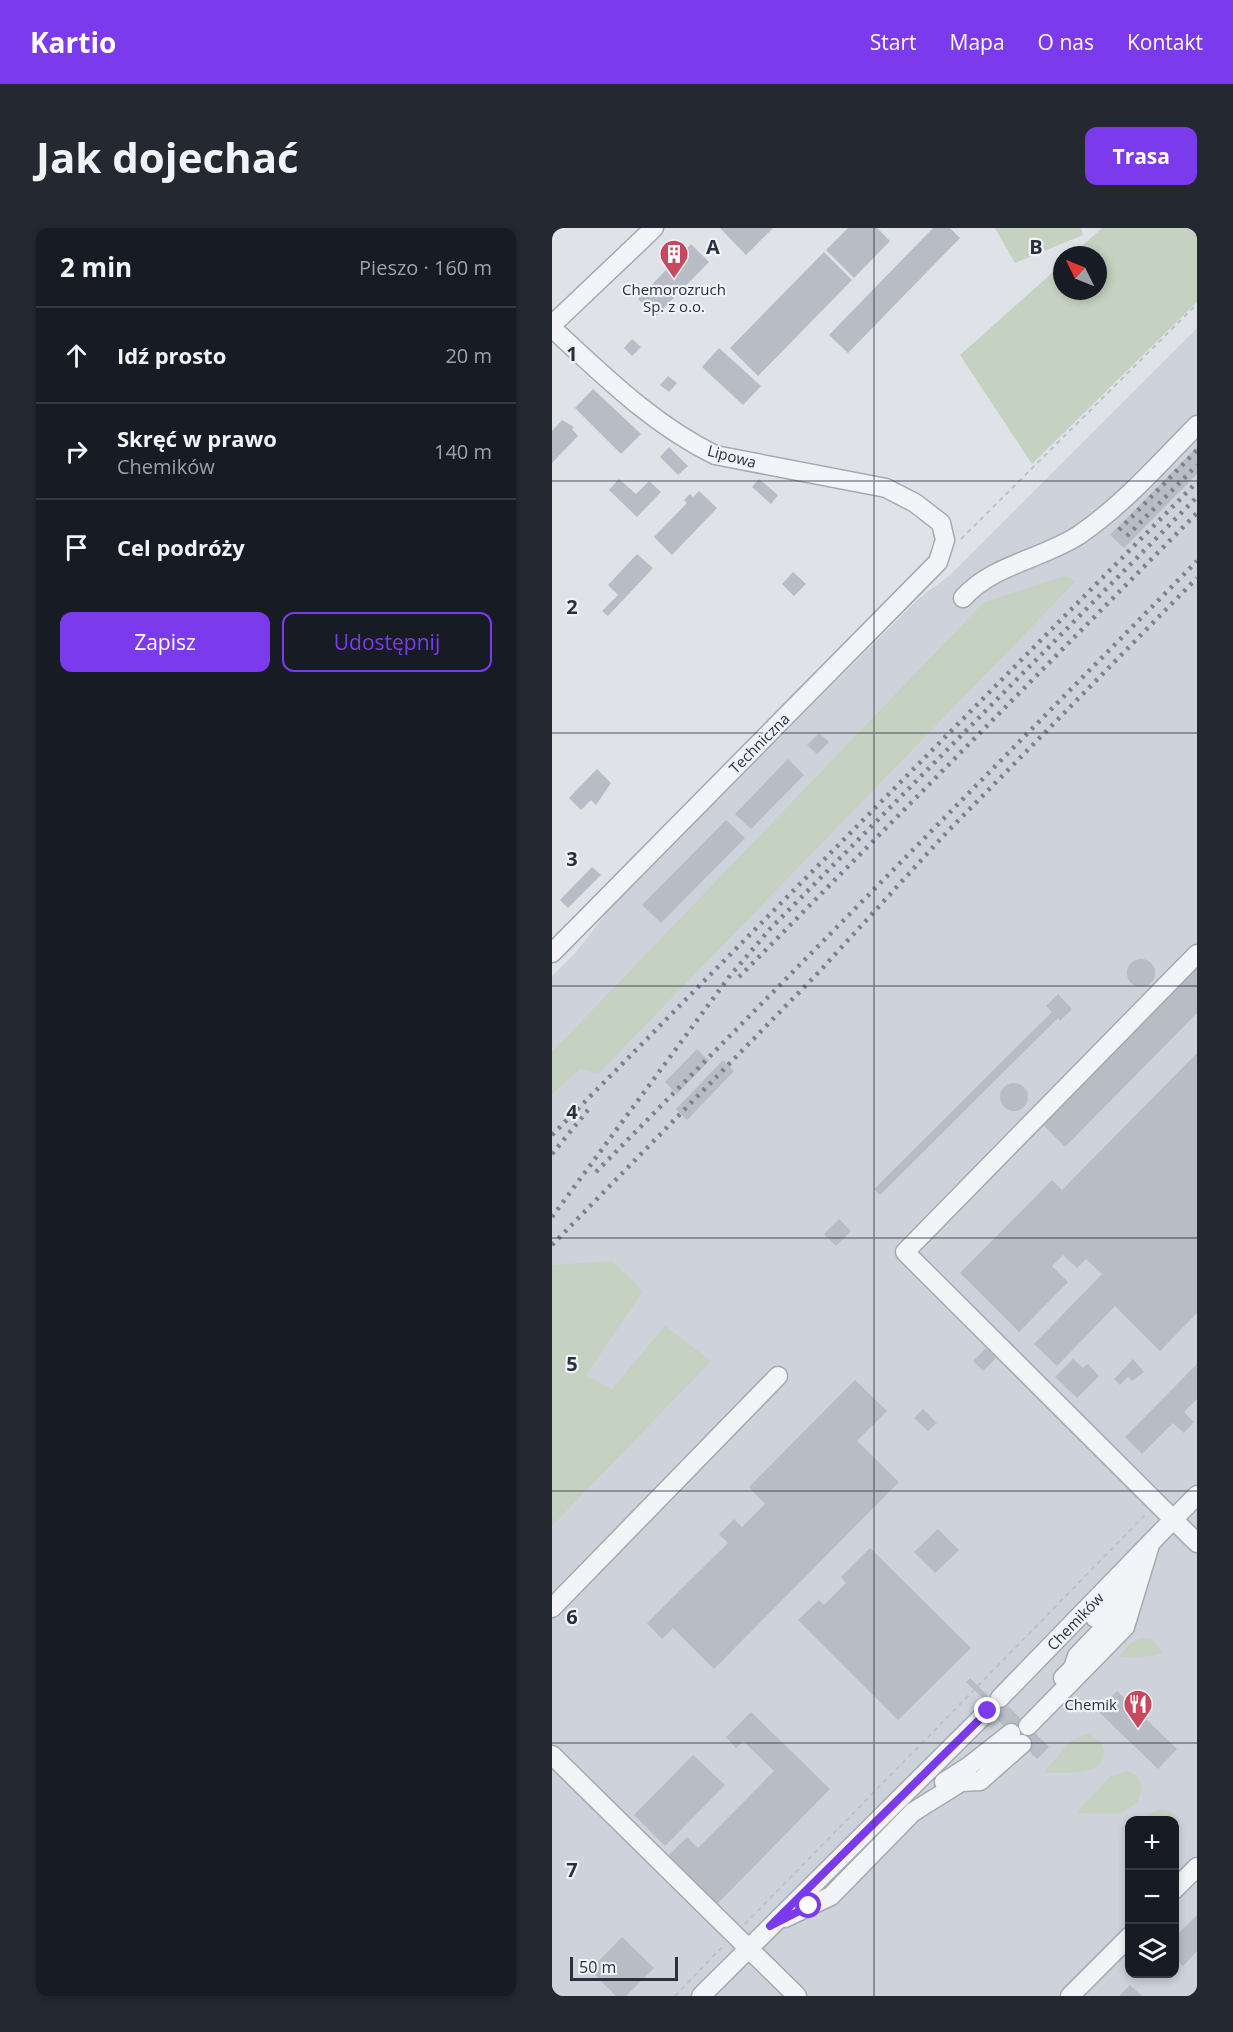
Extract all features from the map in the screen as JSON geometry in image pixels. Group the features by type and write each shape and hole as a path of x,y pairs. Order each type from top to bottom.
{"street":[{"path":"552,327 654,228"},
{"name":"Lipowa","path":"552,327 632,401 715,455 886,488 915,503 941,523 945,540 938,562"},
{"path":"963,598 977,582 1043,554 1078,535 1122,502 1197,425"},
{"name":"Techniczna","path":"552,953 938,562"},
{"path":"1197,954 905,1252 1197,1543"},
{"path":"552,1608 778,1376"},
{"name":"Chemików","path":"700,1996 810,1886 999,1709 1150,1543 1197,1495"},
{"name":"Chemików","path":"1022,1732 1125,1627 1150,1543"},
{"path":"770,1926 831,1896 913,1812 961,1782 980,1781 1073,1668 1077,1656 1136,1595"},
{"path":"809,1906 908,1806 1022,1732"},
{"path":"552,1755 797,1996"},
{"path":"1179,1885 1197,1868"},
{"path":"1070,1996 1125,1941"}],"path":[{"path":"938,562 1197,304"},
{"path":"675,1996 1156,1504"}],"shaded area":[{"path":"1197,328 1197,1996 552,1996 552,976 577,951 611,907 918,599 950,575"}],"green space":[{"path":"995,228 1081,228 1083,235 1015,263"},
{"path":"1102,228 1197,228 1197,302 1032,464 960,355 1053,272 1053,300 1107,300 1107,246 1082,246"},
{"path":"1065,576 1076,581 599,1073 580,1069 552,1094 552,1052 984,602"},
{"path":"612,1261 643,1291 586,1375 612,1389 665,1326 711,1361 552,1526 552,1265"},
{"path":"1140,1638 1151,1639 1163,1652 1153,1656 1118,1657 1130,1644"},
{"path":"1088,1734 1102,1743 1104,1754 1101,1762 1085,1771 1043,1773 1072,1740"},
{"path":"1126,1771 1136,1775 1142,1785 1138,1802 1120,1814 1076,1813 1110,1777"},
{"path":"1158,1809 1165,1809 1176,1816 1148,1816"}],"building":[{"path":"720,228 773,228 746,255"},
{"path":"848,228 877,228 890,241 854,278 826,250"},
{"path":"933,228 950,228 960,238 848,353 829,335"},
{"name":"Chemorozruch Sp. z o.o.","path":"691,244 709,262 656,316 638,299"},
{"path":"824,252 852,280 758,376 730,348"},
{"path":"632,339 641,347 632,356 624,348"},
{"path":"719,348 761,386 743,405 702,367"},
{"path":"668,376 677,383 669,392 660,385"},
{"path":"593,389 641,434 621,454 575,408"},
{"path":"562,420 574,427 572,429 578,436 552,463 552,431"},
{"path":"669,447 688,466 678,475 660,457"},
{"path":"1197,447 1197,474 1124,548 1110,535"},
{"path":"619,479 636,494 649,481 661,492 637,517 609,490"},
{"path":"759,479 778,495 771,504 752,487"},
{"path":"699,491 717,508 672,555 654,537 687,503 684,500 690,494 693,497"},
{"path":"637,554 653,568 608,616 602,611 618,595 608,585"},
{"path":"793,572 806,584 794,596 782,584"},
{"path":"819,733 829,742 817,754 807,745"},
{"path":"788,759 804,775 751,829 735,814"},
{"path":"597,769 611,783 596,805 591,800 581,810 569,798"},
{"path":"726,820 745,838 661,923 642,905"},
{"path":"592,867 601,875 568,908 560,900"},
{"path":"1141,959 1151,963 1155,973 1151,983 1141,987 1131,983 1127,973 1131,963"},
{"path":"1197,967 1197,1013 1065,1147 1041,1123"},
{"path":"1058,994 1072,1009 1060,1021 1058,1018 880,1195 874,1189 1052,1012 1046,1006"},
{"path":"697,1049 709,1061 677,1094 665,1082"},
{"path":"1197,1053 1197,1313 1160,1351 1115,1306 1057,1366 1034,1344 1102,1274 1086,1259 1077,1268 1063,1255 1052,1266 1068,1282 1019,1332 960,1273 1052,1180 1062,1190"},
{"path":"723,1060 734,1071 687,1120 676,1109"},
{"path":"1014,1083 1024,1087 1028,1097 1024,1107 1014,1111 1004,1107 1000,1097 1004,1087"},
{"path":"839,1219 851,1231 836,1246 824,1234"},
{"path":"986,1348 996,1358 983,1371 973,1361"},
{"path":"1073,1359 1083,1368 1088,1364 1099,1376 1077,1398 1055,1377"},
{"path":"1133,1359 1144,1372 1132,1381 1128,1377 1120,1385 1114,1379"},
{"path":"1197,1364 1197,1399 1184,1412 1194,1422 1184,1433 1173,1423 1142,1454 1125,1437"},
{"path":"855,1380 887,1411 857,1441 899,1482 714,1669 673,1628 662,1639 647,1623 728,1543 719,1534 734,1519 742,1527 765,1504 749,1487"},
{"path":"923,1409 937,1423 928,1431 914,1418"},
{"path":"938,1529 959,1550 935,1573 914,1552"},
{"path":"870,1548 971,1648 898,1720 798,1620 819,1600 824,1605 846,1583 841,1577"},
{"path":"970,1678 990,1698 995,1693 1049,1747 1037,1759 983,1705 987,1702 966,1682"},
{"name":"Chemik","path":"1117,1691 1177,1749 1158,1769 1098,1711"},
{"path":"751,1712 830,1789 715,1906 666,1858 687,1837 698,1848 774,1771 743,1741 736,1748 726,1737"},
{"path":"693,1755 725,1785 665,1846 634,1815"},
{"path":"1197,1915 1197,1951 1183,1966 1179,1962 1179,1933"},
{"path":"622,1937 654,1968 626,1996 616,1996 590,1970"},
{"path":"1130,1985 1142,1996 1119,1996"}],"tunnel":[{"path":"997,1719 1009,1707"}],"railway":[{"path":"1119,530 1197,450"},
{"path":"1127,536 1197,465"},
{"path":"552,1135 1197,482"},
{"path":"552,1217 729,977 770,929 1197,497"},
{"path":"739,977 1197,513"},
{"path":"596,1172 1197,561"},
{"path":"552,1245 818,973 947,832 1197,578"},
{"path":"552,1154 588,1110"}],"place":[{"name":"Chemorozruch Sp. z o.o.","path":"674,280"},
{"name":"Chemik","path":"1138,1730"}],"route":[{"path":"809,1906 770,1926 988,1711"}]}
